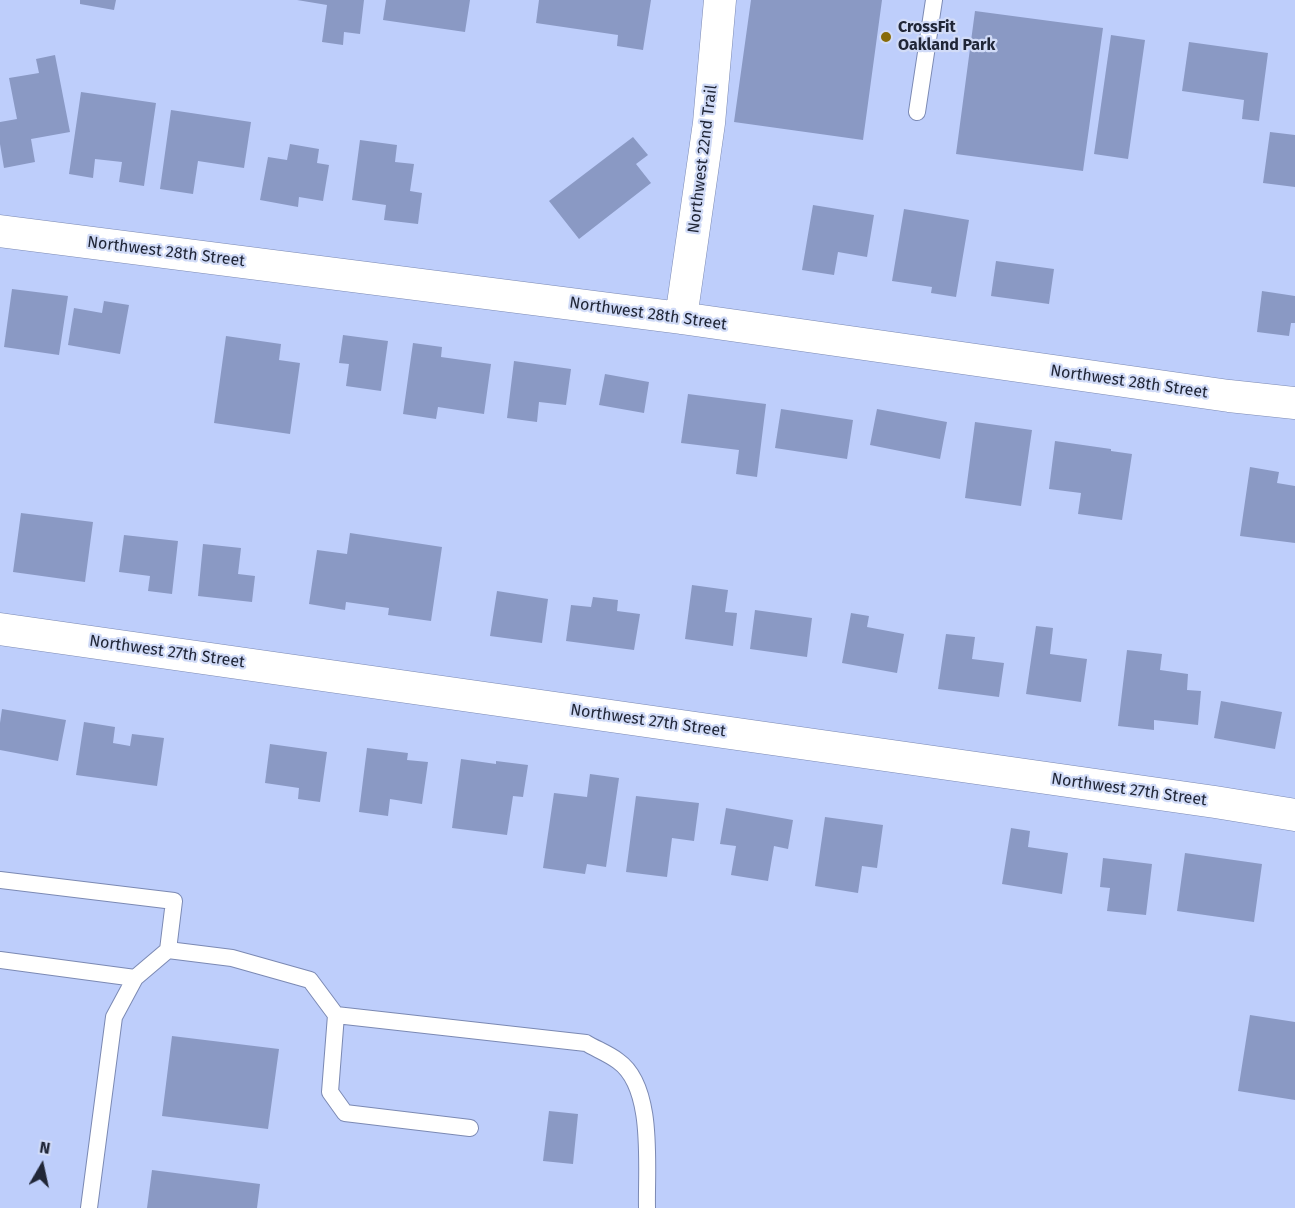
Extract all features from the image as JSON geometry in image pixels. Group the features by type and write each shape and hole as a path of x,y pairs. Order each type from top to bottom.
{"street":[{"name":"Northwest 22nd Trail","path":"681,318 709,123 720,0"},
{"name":"Northwest 28th Street","path":"0,231 681,318 1229,396 1295,403"},
{"name":"Northwest 27th Street","path":"0,629 1295,815"}],"lane":[{"path":"917,112 934,0"},
{"path":"0,880 174,902 168,951 135,978 114,1017 89,1208"},
{"path":"168,951 232,958 310,980 336,1015 330,1092 345,1113 470,1128"},
{"path":"0,960 135,978"},
{"path":"336,1015 586,1043 620,1062 637,1084 646,1118 647,1208"}],"building":[{"path":"80,0 116,0 114,10 80,4"},
{"path":"297,0 364,0 360,34 344,32 343,45 322,42 327,5"},
{"path":"386,0 470,0 465,32 383,20"},
{"path":"539,0 651,0 643,50 617,46 618,35 536,23"},
{"path":"751,0 882,0 863,140 734,122"},
{"path":"975,11 1103,28 1083,171 956,154"},
{"path":"1111,35 1145,40 1128,159 1094,154"},
{"path":"1189,42 1268,53 1259,121 1242,119 1244,100 1182,91"},
{"path":"55,55 70,132 31,139 35,162 4,168 0,144 0,122 17,119 9,78 39,73 36,59"},
{"path":"81,92 156,103 144,186 119,182 122,162 95,159 93,178 69,174"},
{"path":"171,110 251,122 244,168 198,161 193,194 160,189"},
{"path":"1270,132 1295,135 1295,187 1263,183"},
{"path":"633,137 648,155 636,164 651,183 579,239 549,201"},
{"path":"360,140 397,145 395,162 414,164 410,191 422,193 418,224 384,220 386,205 352,200"},
{"path":"290,144 319,149 317,163 329,165 323,201 299,197 298,207 260,200 268,157 287,160"},
{"path":"813,205 874,215 867,257 838,252 834,275 802,270"},
{"path":"904,209 969,220 956,297 931,293 932,287 892,281"},
{"path":"996,261 1054,269 1049,304 991,296"},
{"path":"12,289 68,296 59,355 4,347"},
{"path":"1262,291 1295,296 1295,323 1291,323 1289,336 1257,332"},
{"path":"104,301 129,305 120,354 68,345 74,308 102,313"},
{"path":"343,335 388,341 381,391 346,386 349,364 339,363"},
{"path":"226,336 281,344 279,360 300,363 290,434 214,423"},
{"path":"413,343 442,347 441,357 491,364 484,414 438,407 436,419 403,414"},
{"path":"514,361 571,369 566,405 539,402 537,422 507,418"},
{"path":"605,374 649,382 644,413 599,405"},
{"path":"688,394 766,404 757,477 736,474 739,450 681,443"},
{"path":"781,409 853,420 847,459 775,448"},
{"path":"877,409 947,422 940,459 870,445"},
{"path":"975,422 1032,430 1021,506 965,498"},
{"path":"1055,441 1132,454 1122,520 1078,514 1081,493 1049,489"},
{"path":"1250,467 1279,472 1277,483 1295,486 1295,543 1240,536"},
{"path":"21,513 93,522 85,582 13,572"},
{"path":"350,533 442,547 431,621 388,615 389,608 346,602 345,610 309,604 317,550 347,554"},
{"path":"124,535 178,541 172,594 148,591 150,576 119,572"},
{"path":"203,544 241,548 238,574 255,576 252,602 198,596"},
{"path":"692,585 728,590 725,612 737,613 733,646 685,639"},
{"path":"497,591 548,599 542,643 490,636"},
{"path":"593,597 618,600 617,611 640,614 634,650 566,641 571,605 591,607"},
{"path":"755,610 812,618 807,657 750,649"},
{"path":"851,613 869,616 867,627 904,634 897,673 842,663"},
{"path":"1036,626 1053,628 1050,654 1087,659 1081,702 1026,694"},
{"path":"946,634 975,637 972,659 1004,663 999,697 938,689"},
{"path":"1127,650 1162,654 1160,670 1188,674 1187,690 1201,691 1198,725 1154,720 1154,730 1118,726"},
{"path":"1221,701 1282,712 1275,749 1214,738"},
{"path":"2,709 66,720 58,761 0,750"},
{"path":"84,722 115,727 113,743 130,746 132,734 164,738 157,786 76,775"},
{"path":"270,744 327,752 320,802 298,799 299,788 265,783"},
{"path":"367,748 408,753 407,760 428,762 422,804 390,799 388,816 359,812"},
{"path":"461,759 496,764 496,761 528,765 523,797 513,796 507,835 452,828"},
{"path":"590,774 619,778 606,867 587,864 585,874 543,868 554,793 587,797"},
{"path":"636,796 699,803 694,841 672,838 667,877 626,872"},
{"path":"726,808 793,820 788,849 774,846 768,881 731,875 736,846 720,844"},
{"path":"825,817 883,825 877,868 862,866 858,893 815,886"},
{"path":"1011,828 1030,831 1028,847 1068,853 1062,894 1002,884"},
{"path":"1185,853 1262,864 1254,922 1177,911"},
{"path":"1103,858 1152,864 1146,915 1107,911 1110,888 1100,887"},
{"path":"1250,1015 1295,1022 1295,1100 1238,1091"},
{"path":"172,1036 279,1049 268,1129 162,1116"},
{"path":"549,1111 578,1114 573,1164 543,1161"},
{"path":"152,1170 260,1184 257,1208 147,1208"}],"place":[{"name":"CrossFit Oakland Park","path":"886,37"}]}
